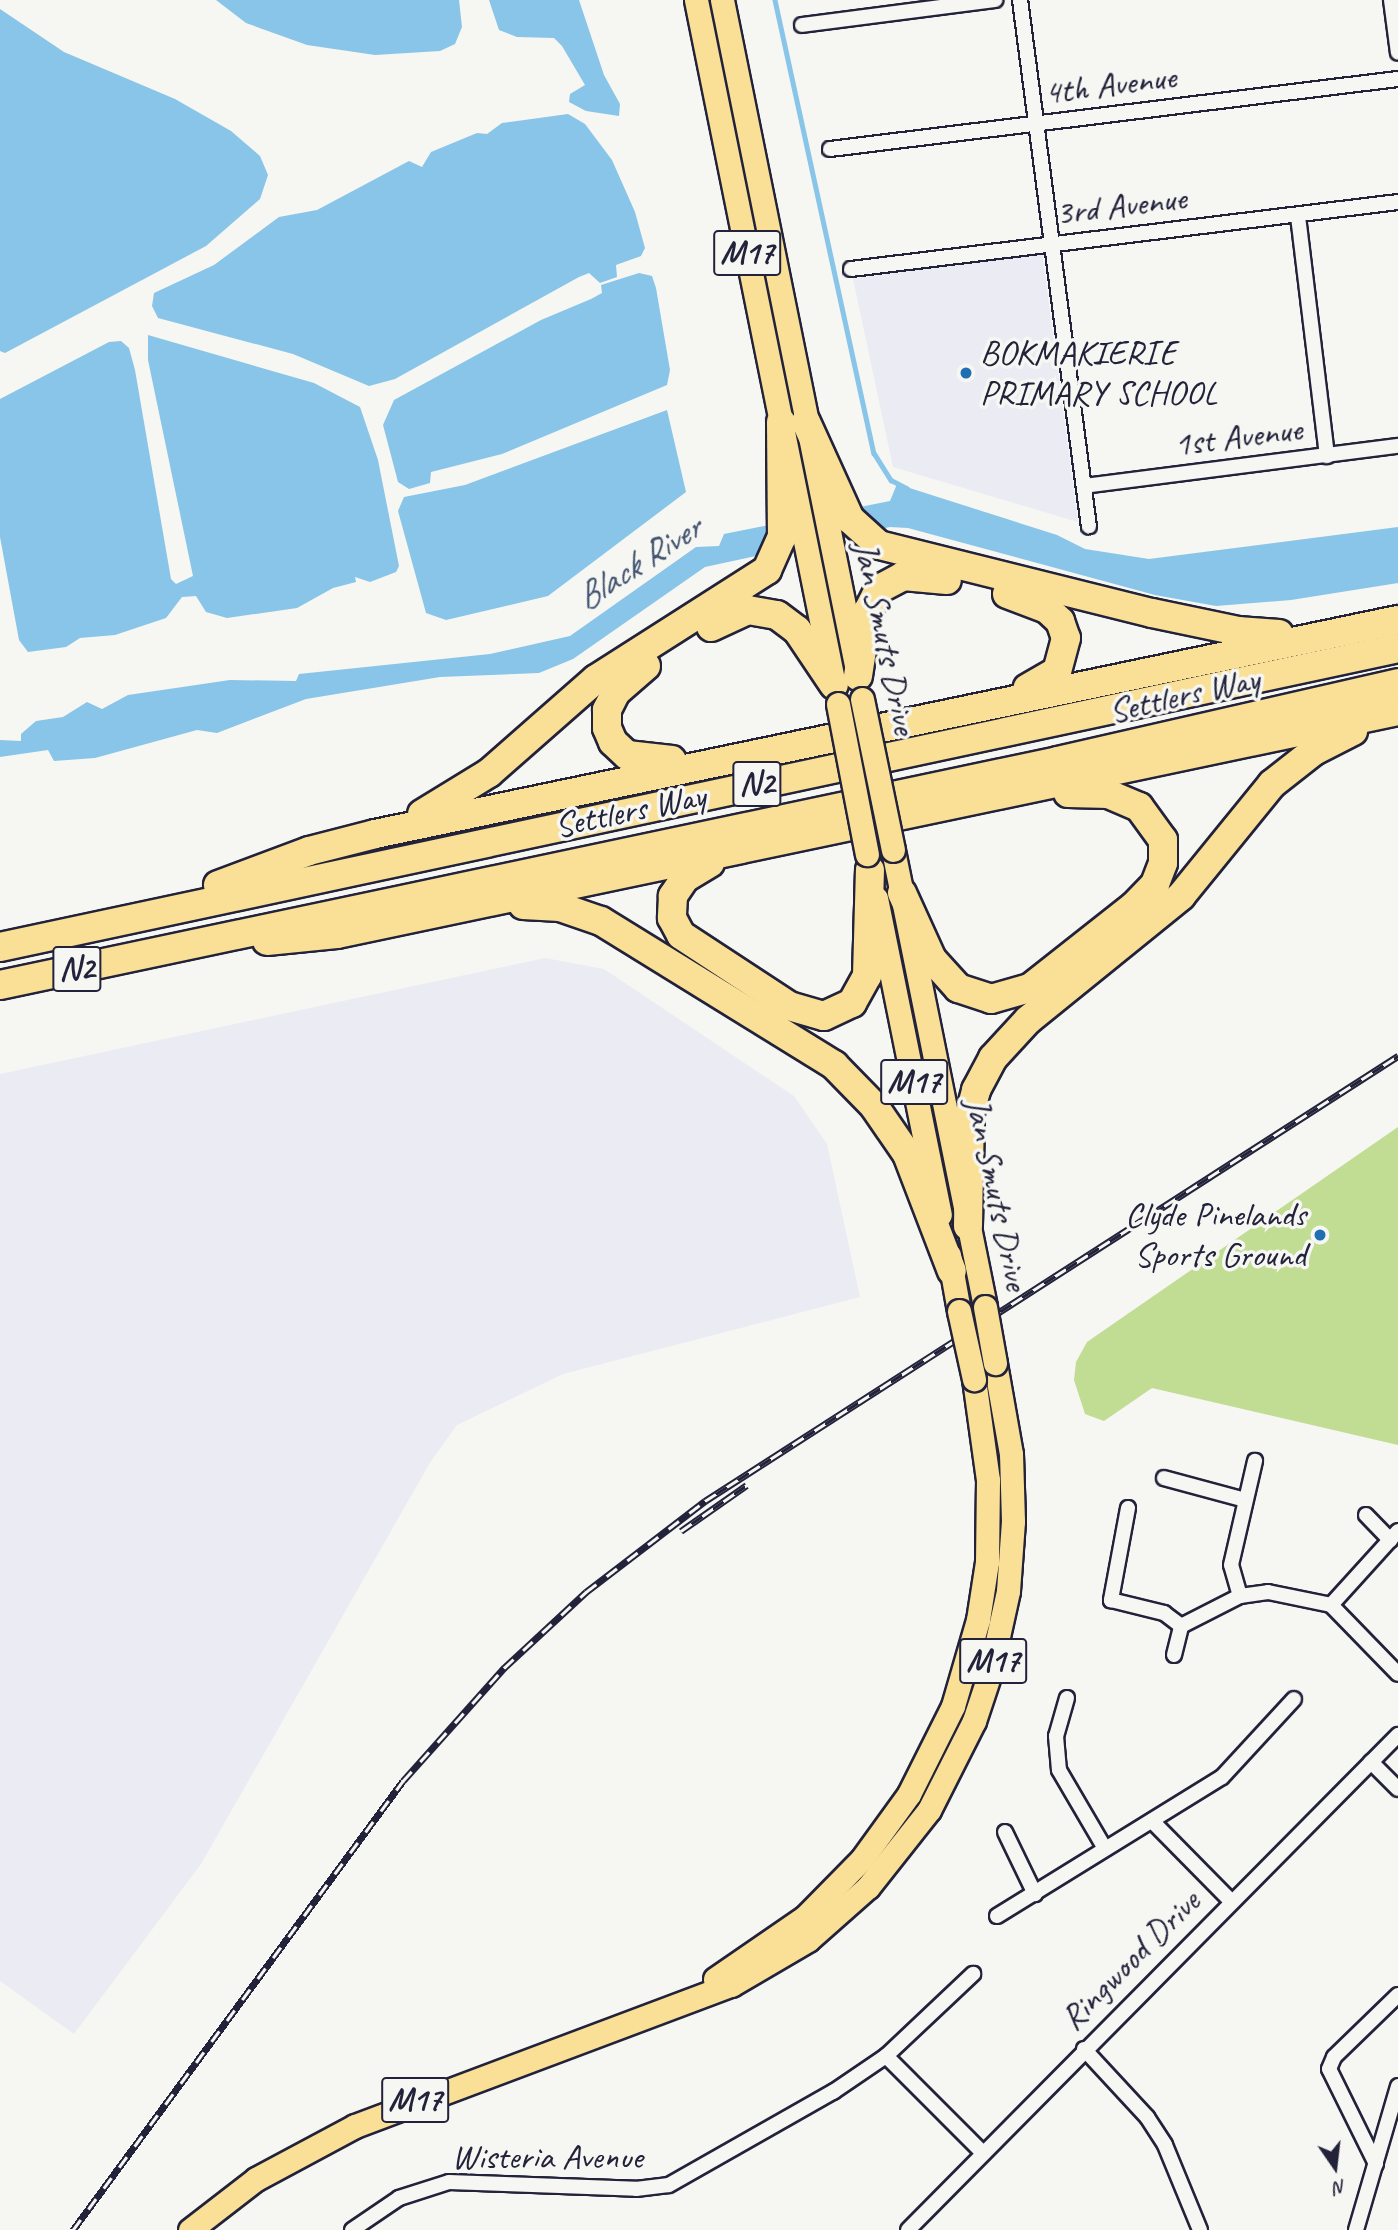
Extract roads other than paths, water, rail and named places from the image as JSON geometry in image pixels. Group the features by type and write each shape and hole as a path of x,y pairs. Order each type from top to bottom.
{"highway":[{"path":"794,422 832,505 870,540 920,558 1225,629 1334,633"},
{"path":"374,834 456,797 489,773 572,696 746,587 778,554 790,512 794,422"},
{"path":"848,691 874,596 896,578 928,575 1031,601 1052,612 1063,626 1067,649 1058,671 1000,700"},
{"path":"741,755 657,761 632,757 609,735 607,716 611,698 636,673 722,620 748,610 772,613 792,624 848,691"},
{"path":"117,923 309,851 374,834 1000,700 1398,620"},
{"name":"Settlers Way","path":"0,947 1398,648"},
{"name":"Settlers Way","path":"0,985 153,953 322,913 1171,736 1398,683"},
{"path":"153,953 337,934 1398,712"},
{"path":"968,1226 970,1113 980,1079 1005,1042 1175,902 1251,806 1284,774 1332,740 1398,712"},
{"path":"902,893 932,959 949,981 968,994 991,999 1030,988 1135,906 1160,875 1164,852 1156,825 1125,800 1081,792 969,802"},
{"path":"735,852 703,867 678,886 671,906 676,929 701,952 789,1006 817,1015 846,1008 864,985 869,953 869,862"},
{"path":"472,906 560,908 601,920 834,1065 874,1106 907,1154 952,1271"}],"main road":[{"name":"M17","path":"696,0 794,422"},
{"name":"M17","path":"722,0 794,422"},
{"name":"Jan Smuts Drive","path":"660,2010 768,1944 831,1893 886,1829 933,1751 970,1653 987,1562 986,1460 974,1379 869,862 848,691 821,556 832,505"},
{"name":"Jan Smuts Drive","path":"790,512 821,556"},
{"name":"Jan Smuts Drive","path":"190,2230 256,2179 355,2126 731,1985 808,1940 868,1887 901,1850 955,1762 990,1673 1012,1555 1011,1454 985,1307 893,850 848,691"}],"street":[{"path":"802,25 995,0"},
{"path":"1020,0 1089,527"},
{"path":"1391,0 1398,52"},
{"name":"4th Avenue","path":"830,149 1398,79"},
{"name":"3rd Avenue","path":"851,269 1398,202"},
{"path":"1298,216 1327,456"},
{"name":"1st Avenue","path":"1084,486 1398,446"},
{"path":"1240,1596 1231,1566 1255,1461"},
{"path":"1164,1478 1245,1500"},
{"path":"1128,1508 1111,1600 1164,1613 1181,1626"},
{"path":"1331,1605 1394,1536 1366,1515"},
{"path":"1174,1655 1181,1626 1240,1596 1268,1592 1331,1605 1398,1674"},
{"path":"1067,1698 1056,1736 1059,1770 1104,1847"},
{"path":"997,1916 1035,1894 1104,1847 1152,1821 1222,1777 1294,1699"},
{"name":"Ringwood Drive","path":"908,2230 981,2151 1398,1735"},
{"path":"1371,1762 1398,1789"},
{"path":"1152,1821 1231,1901"},
{"path":"1005,1832 1035,1894"},
{"name":"Wisteria Avenue","path":"352,2230 398,2198 449,2182 636,2189 669,2185 833,2092 886,2056 973,1974"},
{"path":"1376,2164 1329,2069 1334,2057 1398,1995"},
{"path":"1084,2049 1147,2117 1165,2146 1200,2230"},
{"path":"886,2056 981,2151"},
{"path":"1356,2230 1398,2086"}],"water":[{"path":"216,0 459,0 462,27 455,44 440,51 375,55 307,45 246,23"},
{"path":"489,0 579,0 604,75 620,104 619,116 586,111 569,102 570,94 585,85 562,46 554,38 517,37 499,30"},
{"path":"0,9 64,52 175,99 231,131 260,156 268,175 260,199 206,246 5,353 0,351"},
{"path":"568,114 585,124 612,160 635,212 645,248 641,256 616,265 617,277 600,283 589,273 579,277 395,379 369,386 293,354 158,318 152,306 154,293 214,265 279,217 317,210 409,161 422,167 431,152 477,133 487,134 502,123"},
{"path":"639,273 652,276 656,288 670,370 667,385 502,454 431,472 430,483 409,489 398,482 383,425 394,400 541,320 602,293 601,285"},
{"path":"148,335 314,383 360,407 378,460 399,566 396,572 370,582 355,577 356,582 333,588 297,608 227,618 206,612 196,596 182,597 166,618 115,635 80,638 66,647 28,652 19,640 0,537 0,399 109,342 121,341 129,348 135,370 171,579 176,584 193,576 148,360"},
{"path":"667,410 686,492 548,596 446,620 426,613 398,511 404,497 465,485"},
{"name":"Black River","path":"897,484 1057,535 1085,549 1149,559 1398,527 1398,583 1291,600 1216,606 1155,595 908,528 890,527 705,567 573,659 539,673 440,677 306,699 217,733 197,730 95,758 54,761 48,750 0,757 0,740 21,741 21,734 36,721 63,717 87,702 102,709 128,695 230,680 296,681 299,674 490,654 570,636 696,547 719,546 724,534 890,501"}],"waterway":[{"path":"775,0 874,453 891,480 907,488"}],"railway":[{"path":"73,2230 403,1781 504,1668 586,1592 705,1501 1398,1056"},
{"path":"681,1531 747,1485"}],"place":[{"name":"BOKMAKIERIE PRIMARY SCHOOL","path":"966,373"},
{"name":"Clyde Pinelands Sports Ground","path":"1320,1235"}]}
